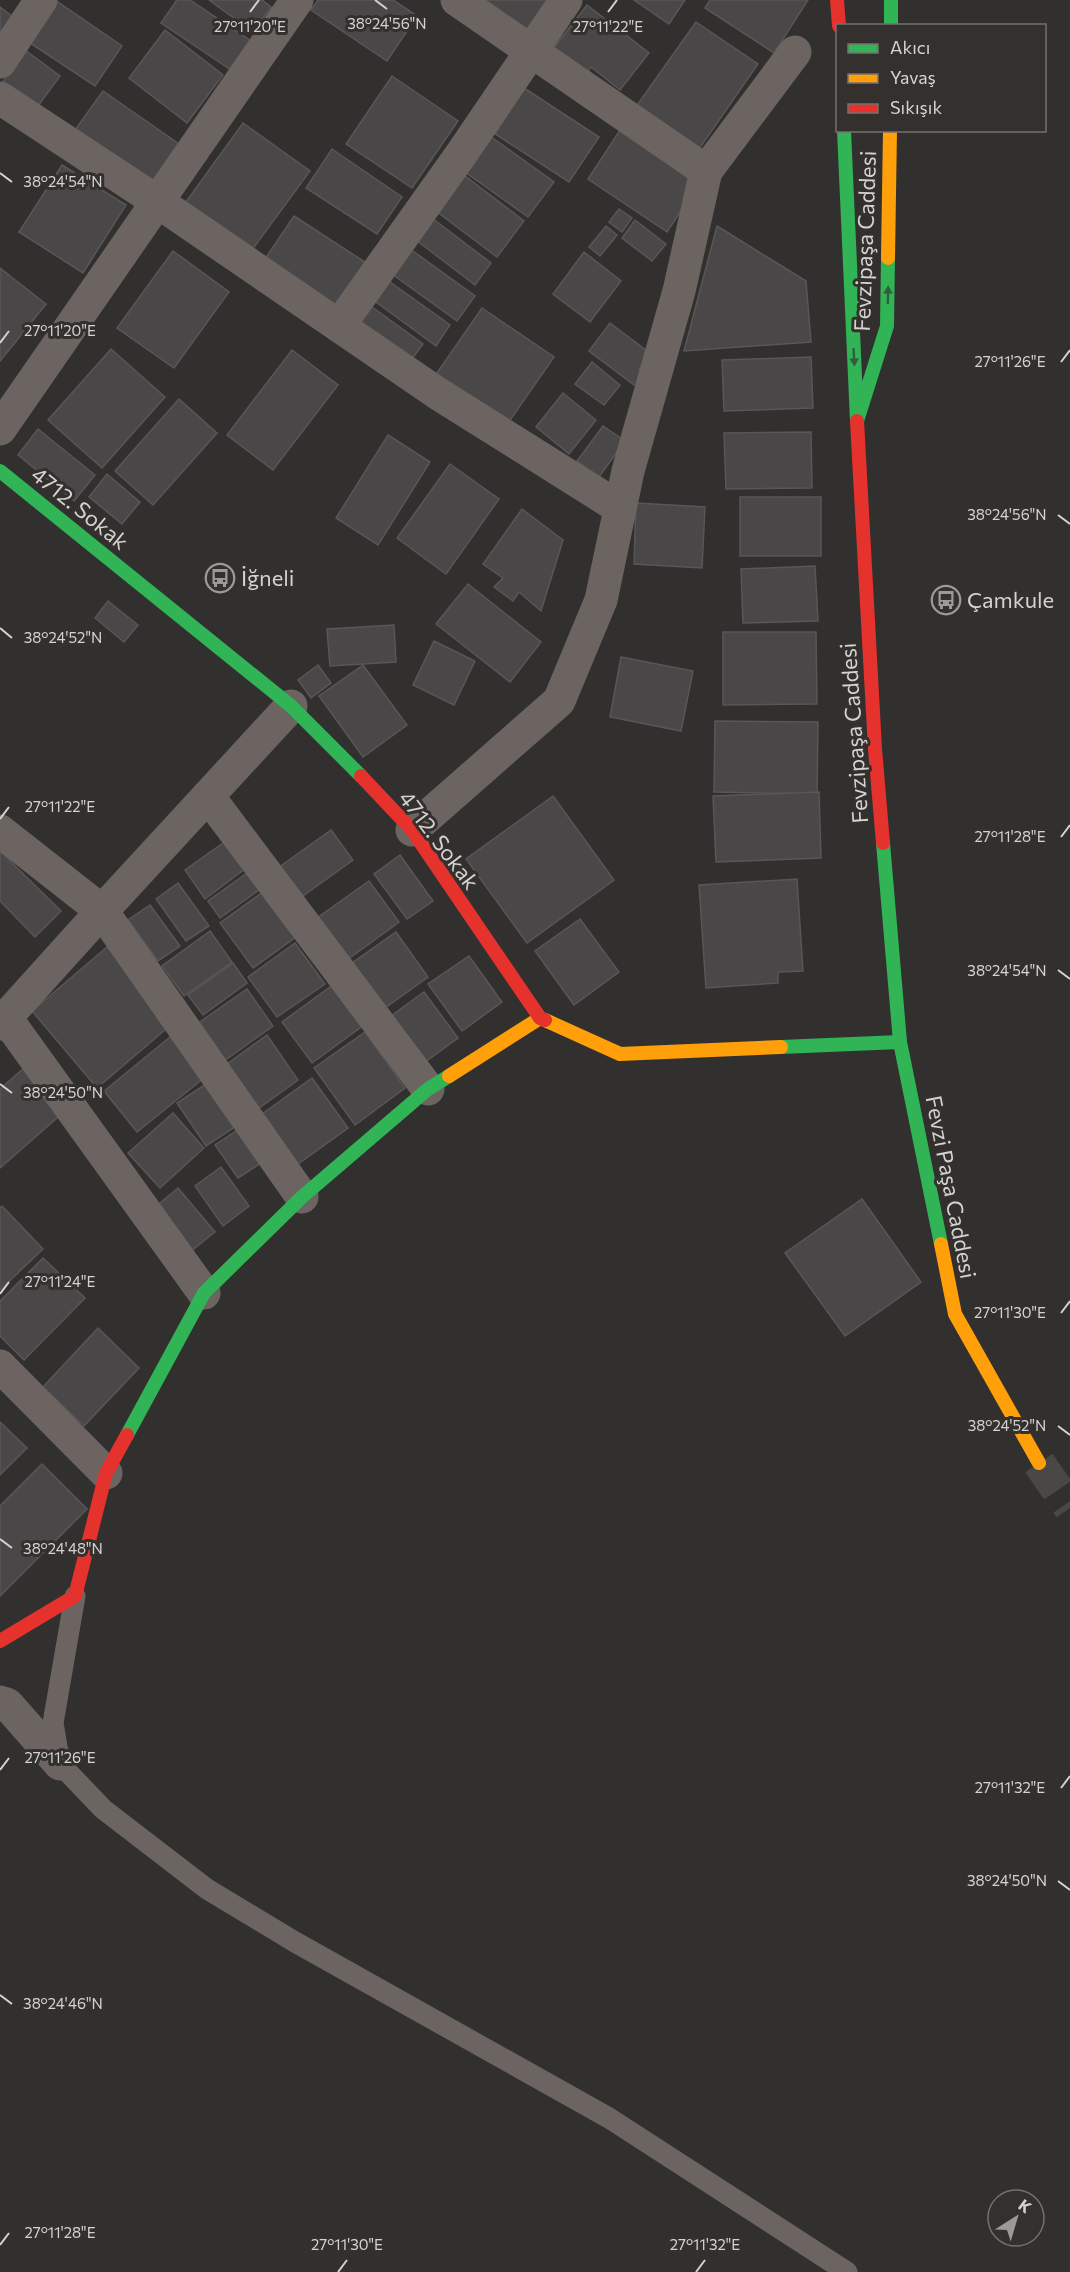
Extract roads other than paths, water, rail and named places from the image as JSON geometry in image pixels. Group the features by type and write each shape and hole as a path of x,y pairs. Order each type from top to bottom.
{"street":[{"path":"0,62 41,0"},
{"path":"0,429 297,0"},
{"path":"457,0 533,50 706,171"},
{"path":"339,326 566,0"},
{"path":"837,0 839,24"},
{"path":"891,0 891,24"},
{"path":"412,830 559,701 601,600 628,471 679,291 706,171 795,52"},
{"path":"0,98 158,202 437,393 620,508"},
{"name":"Fevzipaşa Caddesi","path":"844,132 875,750 900,1042"},
{"name":"Fevzipaşa Caddesi","path":"857,421 887,326 890,132"},
{"name":"4712. Sokak","path":"0,471 291,706 323,736 412,830 540,1018"},
{"path":"204,1293 3,1021 291,706"},
{"path":"208,796 428,1089"},
{"path":"0,831 102,911 302,1197"},
{"path":"0,1641 75,1596 106,1473 204,1293 302,1197 428,1089 540,1018 620,1054 900,1042"},
{"name":"Fevzi Paşa Caddesi","path":"900,1042 955,1314 1040,1463"},
{"path":"0,1366 106,1473"},
{"path":"0,1702 7,1704 60,1764"}],"lane":[{"path":"75,1596 53,1723 60,1764 103,1809 207,1889 295,1942 609,2118 847,2272"}],"tunnel":[{"path":"1039,1463 1070,1508"}],"place":[{"name":"İğneli","path":"220,578"},
{"name":"Çamkule","path":"946,600"}]}
